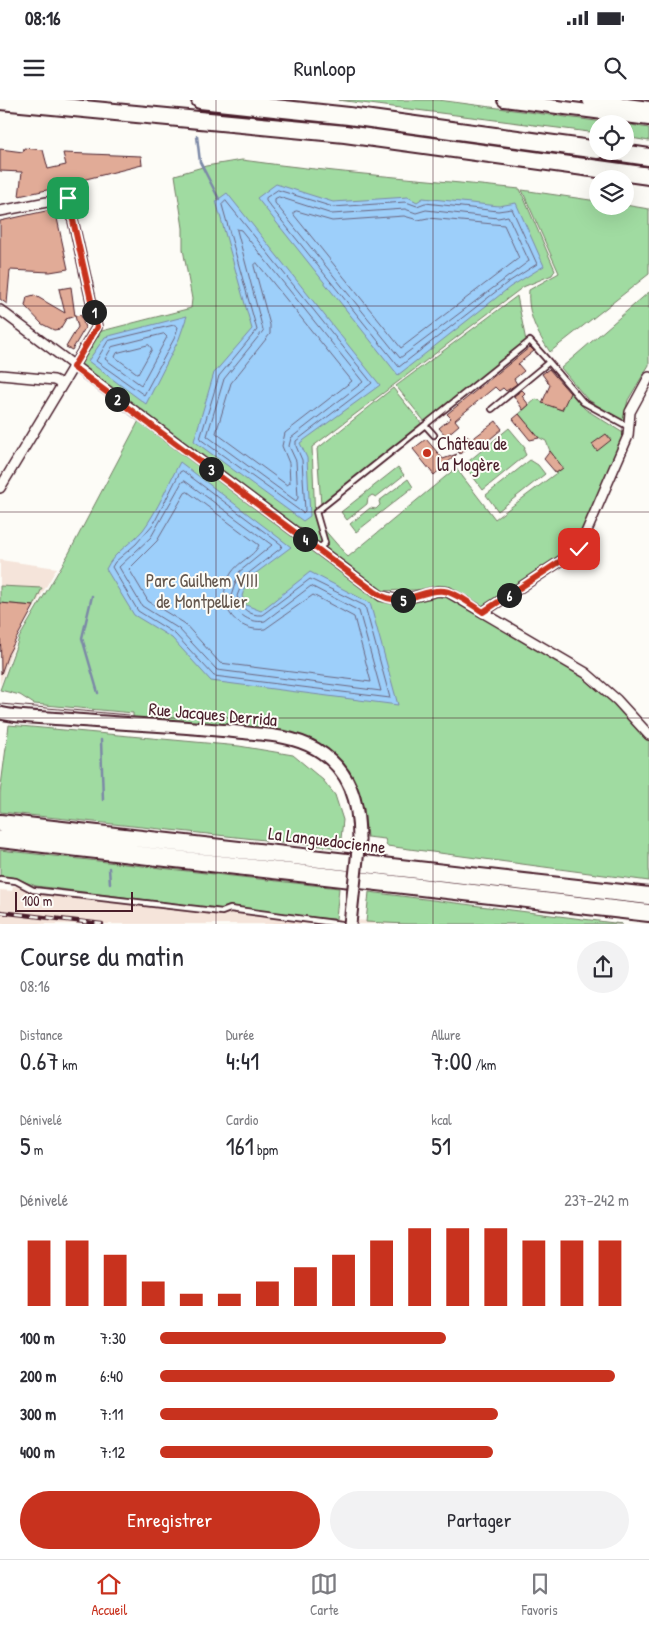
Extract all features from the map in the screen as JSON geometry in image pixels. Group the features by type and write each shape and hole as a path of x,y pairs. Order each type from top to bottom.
{"highway":[{"path":"200,100 349,116 589,149"},
{"path":"0,101 345,134 649,176"},
{"path":"634,155 649,157"},
{"name":"La Languedocienne","path":"0,823 649,896"},
{"name":"La Languedocienne","path":"0,839 649,913"}],"main road":[{"path":"504,100 649,118"},
{"path":"589,100 649,108"}],"street":[{"path":"0,211 68,198 97,327 0,488"},
{"path":"0,310 73,367 381,596 400,600 444,591 483,612 600,683 649,735"},
{"path":"1,375 54,380 62,384"},
{"path":"483,612 579,549 628,436 630,412 649,376"},
{"name":"Rue Jacques Derrida","path":"0,713 138,726 175,726 291,738 316,749 329,759 346,778 356,802 359,840 350,924"}],"lane":[{"path":"318,549 325,543 316,512 530,341 583,402 629,427"},
{"path":"492,409 549,362"},
{"path":"425,425 434,435"},
{"path":"0,879 16,881 33,890 222,912 230,909 341,924"}],"shaded area":[{"path":"0,560 57,568 17,637 0,685"},
{"path":"13,886 252,913 414,924 0,924 0,890 12,891"}],"green space":[{"path":"338,100 438,100 589,120 589,132"},
{"path":"634,126 649,128 649,141 634,138"},
{"name":"Parc Guilhem VIII de Montpellier","path":"242,160 520,189 555,270 552,275 523,287 312,447 315,519 348,557 456,468 495,519 563,468 550,451 546,441 538,437 519,414 536,399 561,410 570,392 585,409 628,436 579,549 484,611 445,589 377,591 401,602 446,595 580,674 598,687 649,740 649,881 387,846 385,839 367,837 364,808 351,775 334,755 309,740 281,734 133,718 133,713 34,704 20,695 0,690 19,638 68,555 143,413 80,366 98,332 191,308 192,299 183,249 183,228 175,175 206,166"},
{"path":"522,190 589,200 589,215 634,215 634,206 649,209 649,274 550,352 541,338 531,315 529,290 559,273"},
{"path":"649,292 649,365 628,400 623,421 587,399 561,368"},
{"path":"517,296 526,341 425,422 396,386"},
{"path":"393,388 422,424 321,505 317,449"},
{"path":"509,428 525,447 526,455 483,490 464,465"},
{"path":"530,460 538,465 545,474 498,511 486,495"},
{"path":"398,467 404,475 376,497 372,495 368,498 367,504 347,520 341,512"},
{"path":"408,479 413,487 356,532 350,524 370,508 376,509 380,505 379,501"},
{"path":"0,586 42,588 34,606 0,603"},
{"path":"9,725 239,746 293,755 323,780 335,795 343,820 340,848 0,812 0,793"},
{"path":"0,850 339,888 336,919 252,913 36,886 15,878 0,876"},
{"path":"369,892 622,924 406,924 366,922"}],"water":[{"path":"276,184 333,202 408,197 417,202 423,198 499,206 516,203 544,266 510,287 398,375 257,198"},
{"path":"227,193 380,385 300,443 307,458 310,516 303,521 194,441 214,373 252,329 216,201"},
{"path":"187,316 179,339 146,404 88,361 105,337"},
{"path":"180,462 291,547 248,579 242,596 246,605 261,611 310,572 370,603 398,705 211,681 172,638 134,615 106,569 113,558 143,530"}],"building":[{"path":"24,148 43,150 48,169 66,165 63,153 141,156 142,165 70,183 70,185 19,196 22,172 0,171 0,149 23,152"},
{"path":"55,209 68,269 50,272 10,270 7,304 0,299 0,221"},
{"path":"71,287 75,316 66,319 60,329 54,330 42,324 25,306 27,297 34,295 65,313 59,289"},
{"path":"81,315 85,328 72,350 66,347 78,327 75,316"},
{"path":"530,347 534,351 518,364 524,371 514,379 517,384 506,391 503,388 499,391 495,387 455,420 459,425 446,436 439,428 451,418 447,414"},
{"path":"549,369 570,393 562,410 542,403 550,385 542,374"},
{"path":"522,390 525,393 522,396 529,405 523,410 514,396"},
{"path":"519,414 539,438 530,440 513,419"},
{"path":"496,421 502,429 477,450 472,444 460,454 454,446 467,435 471,440"},
{"path":"606,434 611,440 597,451 592,444"},
{"name":"Château de la Mogère","path":"426,439 443,459 457,454 434,475 413,449"},
{"path":"550,451 563,468 556,473 544,459"},
{"path":"0,603 34,606 8,654 1,674"}],"waterway":[{"path":"197,136 200,162 219,199"},
{"path":"92,596 82,638 98,693"},
{"path":"101,740 103,800"},
{"path":"109,868 110,884"}],"tram line":[{"path":"0,704 129,715"}],"railway":[{"path":"0,912 102,924"}],"place":[{"name":"Château de la Mogère","path":"427,453"}],"route":[{"path":"68,198 97,327 73,367 375,592 381,596 400,600 444,591 483,612 579,549"}]}
